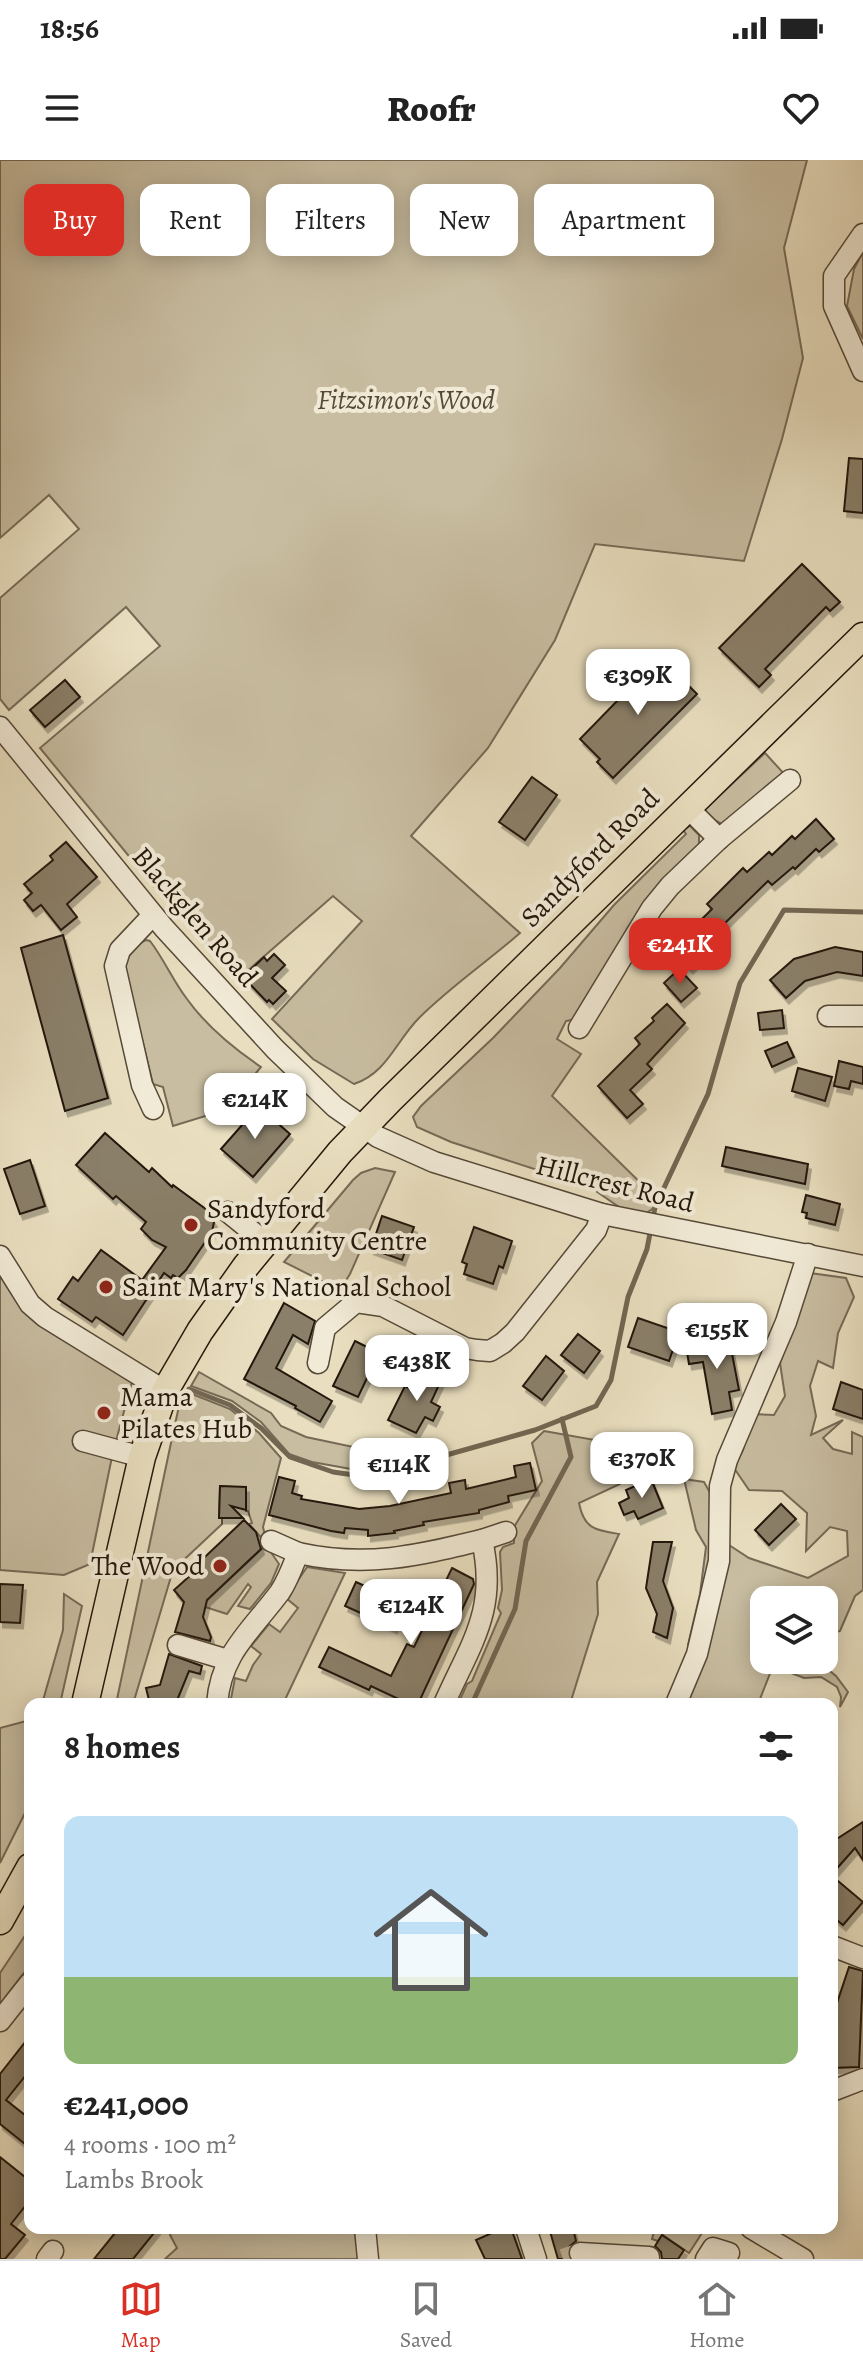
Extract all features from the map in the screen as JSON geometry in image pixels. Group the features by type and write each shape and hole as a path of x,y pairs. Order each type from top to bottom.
{"main road":[{"name":"Sandyford Road","path":"86,1698 142,1457 165,1391 200,1331 265,1242 363,1127 863,636"},
{"path":"0,1921 24,1878"}],"street":[{"path":"863,234 834,276 834,306 863,371"},
{"name":"Blackglen Road","path":"0,727 153,915 275,1049 335,1107 363,1127"},
{"path":"579,1028 652,908 670,886 719,839 790,780"},
{"path":"687,807 719,839"},
{"path":"153,915 128,939 120,950 115,966 142,1085 153,1109"},
{"path":"828,1016 863,1016"},
{"name":"Hillcrest Road","path":"363,1127 394,1146 434,1162 602,1214 863,1266"},
{"path":"228,1212 265,1242"},
{"path":"318,1363 325,1328 356,1302 383,1306 465,1348 490,1351 515,1332 596,1230 602,1214"},
{"path":"679,1698 697,1654 719,1561 720,1486 732,1444 786,1322 808,1254"},
{"path":"0,1256 30,1304 45,1317 165,1391"},
{"path":"83,1441 142,1457"},
{"path":"271,1541 298,1553 372,1561 482,1540 506,1532"},
{"path":"447,1698 485,1609 488,1574 482,1540"},
{"path":"218,1698 228,1660 285,1584 298,1553"},
{"path":"178,1645 228,1660"},
{"path":"838,1948 863,1958"},
{"path":"0,2021 24,1991"},
{"path":"838,2089 863,2079"},
{"path":"366,2234 368,2259"},
{"path":"761,2234 803,2259"},
{"path":"706,2259 713,2248 729,2253"},
{"path":"580,2253 649,2257"}],"green space":[{"name":"Fitzsimon's Wood","path":"0,160 807,160 784,248 803,358 782,439 744,561 595,544 555,640 488,748 411,836 520,933 431,1007 411,1027 383,1064 365,1079 354,1084 313,1059 272,1019 362,921 333,896 237,980 226,964 165,900 40,748 160,646 126,607 9,710 0,699 0,598 79,529 49,495 0,538"},
{"path":"863,252 863,339 847,306 854,269"},
{"path":"765,753 787,777 722,824 708,817 705,809"},
{"path":"690,826 699,835 699,847 575,1019 566,1021 557,1039 581,1054 552,1096 658,1200 655,1207 645,1214 622,1209 590,1187 451,1142 417,1127 413,1117 421,1106 493,1038 560,968 614,905 686,834 683,830"},
{"path":"146,940 150,941 203,1019 261,1067 225,1110 173,1126 163,1087 153,1084 124,966 131,950"},
{"path":"375,1168 395,1172 340,1290 284,1262 353,1180"},
{"path":"810,1273 846,1278 854,1297 838,1333 833,1368 818,1361 810,1386 816,1416 811,1435 843,1420 823,1438 833,1449 852,1454 852,1432 863,1437 863,1590 855,1596 838,1632 838,1586 750,1586 750,1674 770,1674 760,1698 688,1698 697,1670 688,1645 700,1594 706,1547 696,1530 684,1479 704,1482 723,1516 729,1545 749,1558 808,1578 848,1556 847,1531 830,1527 806,1551 807,1513 782,1491 749,1490 734,1468 743,1450 752,1414 774,1415 785,1396 780,1363"},
{"path":"0,1275 21,1308 34,1321 132,1382 113,1452 90,1564 64,1575 0,1570"},
{"path":"199,1372 271,1413 281,1426 306,1437 363,1449 363,1458 402,1464 362,1471 312,1462 289,1454 261,1422 232,1401 191,1386"},
{"path":"187,1392 230,1409 259,1433 281,1458 263,1527 267,1544 249,1524 252,1523 246,1511 246,1488 220,1486 219,1518 222,1518 222,1524 173,1570 135,1698 117,1698 179,1406"},
{"path":"544,1431 612,1443 620,1484 579,1503 584,1518 592,1527 619,1534 597,1582 598,1614 572,1698 461,1698 467,1684 472,1681 501,1613 498,1608 502,1590 500,1552 503,1547 514,1543 514,1527 542,1481 532,1443"},
{"path":"266,1545 279,1564 271,1583 250,1609 238,1606 251,1587 248,1584 227,1614 205,1607 203,1604"},
{"path":"307,1567 345,1573 286,1698 231,1698 235,1678 246,1681 261,1654 251,1646 269,1624 280,1632 298,1608 286,1598"},
{"path":"64,1594 82,1606 61,1698 44,1698 63,1630"},
{"path":"794,1674 836,1676 848,1692 840,1707 841,1697 837,1687 821,1677 804,1678"},
{"path":"24,1722 24,1815 0,1863 0,1728"},
{"path":"24,1937 24,1973 0,2004 0,1973"},
{"path":"361,2234 364,2259 165,2259 177,2248 170,2235"},
{"path":"653,2234 701,2234 689,2253 663,2235 658,2241 652,2239"}],"building":[{"path":"849,458 863,459 863,513 844,511"},
{"path":"802,564 840,602 830,611 826,607 765,669 771,675 759,687 719,648"},
{"path":"660,657 697,694 613,778 580,739"},
{"path":"65,680 80,697 45,727 30,710"},
{"path":"532,777 557,795 525,840 499,822"},
{"path":"816,819 834,839 819,852 816,849 772,885 768,881 719,929 723,935 690,968 672,949 712,909 707,904 743,868 747,872 792,836 795,839"},
{"path":"66,842 97,877 67,904 77,917 61,930 41,905 33,911 24,900 32,893 24,884 53,860 50,856"},
{"path":"63,935 108,1098 65,1111 21,948"},
{"path":"835,947 863,952 863,976 837,972 805,981 786,998 770,980 794,959"},
{"path":"274,954 285,965 272,978 286,991 273,1004 269,1000 267,1002 243,977 264,957 267,961"},
{"path":"679,969 697,988 681,1002 664,983"},
{"path":"667,1004 685,1023 647,1064 652,1069 630,1090 643,1104 627,1118 598,1086 640,1044 635,1038"},
{"path":"782,1010 784,1028 760,1030 758,1013"},
{"path":"787,1042 794,1057 772,1067 765,1051"},
{"path":"839,1061 863,1067 863,1084 851,1081 849,1089 834,1086"},
{"path":"798,1068 832,1077 825,1101 792,1091"},
{"path":"256,1104 290,1134 253,1177 221,1149"},
{"path":"105,1133 149,1172 152,1168 172,1187 207,1210 214,1222 212,1232 186,1270 178,1278 164,1273 123,1335 96,1317 92,1322 58,1299 73,1277 78,1281 101,1250 142,1280 166,1247 152,1240 141,1229 146,1222 116,1196 113,1199 76,1165"},
{"path":"726,1147 808,1164 805,1184 722,1166"},
{"path":"30,1160 45,1206 20,1214 4,1169"},
{"path":"806,1195 840,1204 835,1225 806,1218 807,1213 802,1212"},
{"path":"382,1216 414,1227 402,1260 371,1249"},
{"path":"474,1227 512,1241 503,1268 499,1266 493,1284 464,1274 467,1264 462,1262"},
{"path":"284,1303 315,1321 308,1344 293,1335 276,1368 332,1401 320,1422 244,1379"},
{"path":"638,1318 679,1332 669,1361 628,1347"},
{"path":"578,1334 600,1351 584,1373 561,1355"},
{"path":"729,1338 739,1390 729,1392 732,1410 712,1414 703,1362 689,1364 686,1346"},
{"path":"355,1341 379,1353 358,1397 333,1386"},
{"path":"546,1356 564,1371 542,1400 523,1386"},
{"path":"431,1367 444,1374 431,1402 440,1407 433,1421 425,1417 416,1433 388,1420 405,1386 418,1393"},
{"path":"841,1382 863,1390 863,1419 833,1409"},
{"path":"530,1463 536,1490 508,1496 509,1502 479,1510 479,1513 423,1522 424,1525 395,1533 368,1536 368,1530 345,1528 344,1533 269,1515 279,1477 295,1481 292,1493 302,1496 301,1499 359,1509 451,1493 449,1483 465,1480 466,1489 516,1477 514,1466"},
{"path":"651,1479 663,1508 638,1519 634,1511 624,1515 619,1503 629,1498 626,1490"},
{"path":"220,1486 246,1487 246,1510 231,1506 243,1518 219,1518"},
{"path":"781,1504 796,1519 769,1545 755,1530"},
{"name":"The Wood","path":"244,1520 256,1532 261,1549 207,1600 203,1617 210,1641 175,1632 184,1602 174,1590"},
{"path":"653,1542 672,1542 663,1581 673,1608 667,1638 653,1632 657,1614 646,1588"},
{"path":"452,1568 473,1579 474,1584 421,1698 396,1698 371,1686 369,1690 319,1667 329,1647 391,1676 407,1644 414,1647 429,1616 421,1612 427,1599 434,1590 440,1593"},
{"path":"356,1582 404,1604 394,1628 345,1606"},
{"path":"0,1584 23,1585 20,1623 0,1622"},
{"path":"169,1654 202,1666 200,1674 189,1671 178,1698 148,1698 146,1688 160,1685"},
{"path":"863,1822 863,1860 855,1848 838,1867 838,1838"},
{"path":"838,1881 863,1902 843,1925 838,1921"},
{"path":"849,1967 863,1971 859,2067 838,2068 838,2000"},
{"path":"24,2044 24,2078 6,2100 24,2114 24,2143 0,2124 0,2074"},
{"path":"0,2157 24,2176 24,2208 11,2224 25,2235 5,2259 0,2259"},
{"path":"114,2234 153,2234 133,2259 94,2259"},
{"path":"490,2234 513,2234 522,2259 485,2259 476,2240"},
{"path":"551,2234 574,2234 576,2241 569,2247 569,2259 558,2259"},
{"path":"662,2235 684,2250 678,2259 662,2259 661,2252 655,2246"}],"waterway":[{"path":"653,1218 655,1207 708,1094 740,983 784,910 863,912"},
{"path":"189,1389 230,1405 261,1428 290,1457 333,1472 361,1476 535,1430 596,1406 611,1380 628,1297 647,1249 651,1228"},
{"path":"475,1698 515,1609 526,1541 571,1457 562,1419"}],"tunnel":[{"path":"563,2259 580,2253"}],"place":[{"name":"Sandyford Community Centre","path":"191,1225"},
{"name":"Saint Mary's National School","path":"106,1287"},
{"name":"Mama Pilates Hub","path":"104,1413"},
{"name":"The Wood","path":"220,1566"}]}
